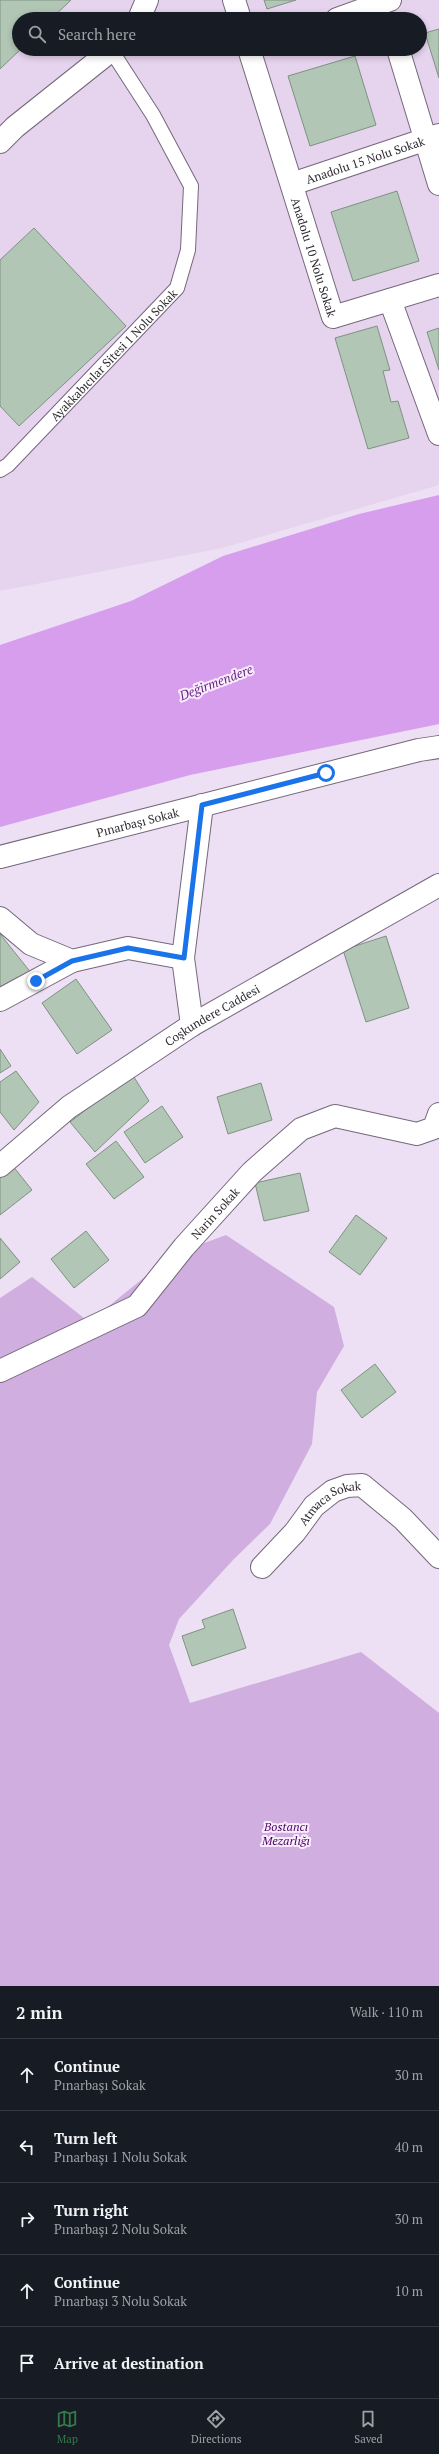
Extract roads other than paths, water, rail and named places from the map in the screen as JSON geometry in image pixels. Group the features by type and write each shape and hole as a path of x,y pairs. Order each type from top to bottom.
{"street":[{"path":"142,12 147,0"},
{"path":"234,0 238,12"},
{"path":"362,12 386,5"},
{"path":"0,142 15,127 104,56"},
{"name":"Anadolu 10 Nolu Sokak","path":"253,56 333,317 390,300"},
{"path":"401,56 432,138 439,184"},
{"name":"Anadolu 15 Nolu Sokak","path":"292,184 432,138"},
{"path":"439,285 390,300 439,434"},
{"name":"Pınarbaşı Sokak","path":"0,857 419,750 439,747"},
{"path":"192,1025 184,958 202,805"},
{"name":"Coşkundere Caddesi","path":"0,1166 69,1107 192,1025 439,885"},
{"path":"0,918 30,944 72,961"},
{"path":"0,1000 72,961 128,948 184,958"},
{"name":"Narin Sokak","path":"0,1371 137,1306 184,1246 252,1172 301,1129 336,1116 417,1134 434,1128 439,1114"},
{"name":"Atmaca Sokak","path":"262,1568 295,1532 314,1506 332,1491 347,1486 362,1485 403,1519 439,1557"}],"lane":[{"name":"Ayakkabıcılar Sitesi 1 Nolu Sokak","path":"0,470 8,465 177,288 188,250 191,186 154,115 116,56"}],"water":[{"name":"Değirmendere","path":"439,495 439,724 190,775 0,827 0,645 131,601 223,556 359,514"}],"park label":[{"name":"Bostancı Mezarlığı","path":"286,1833"}]}
